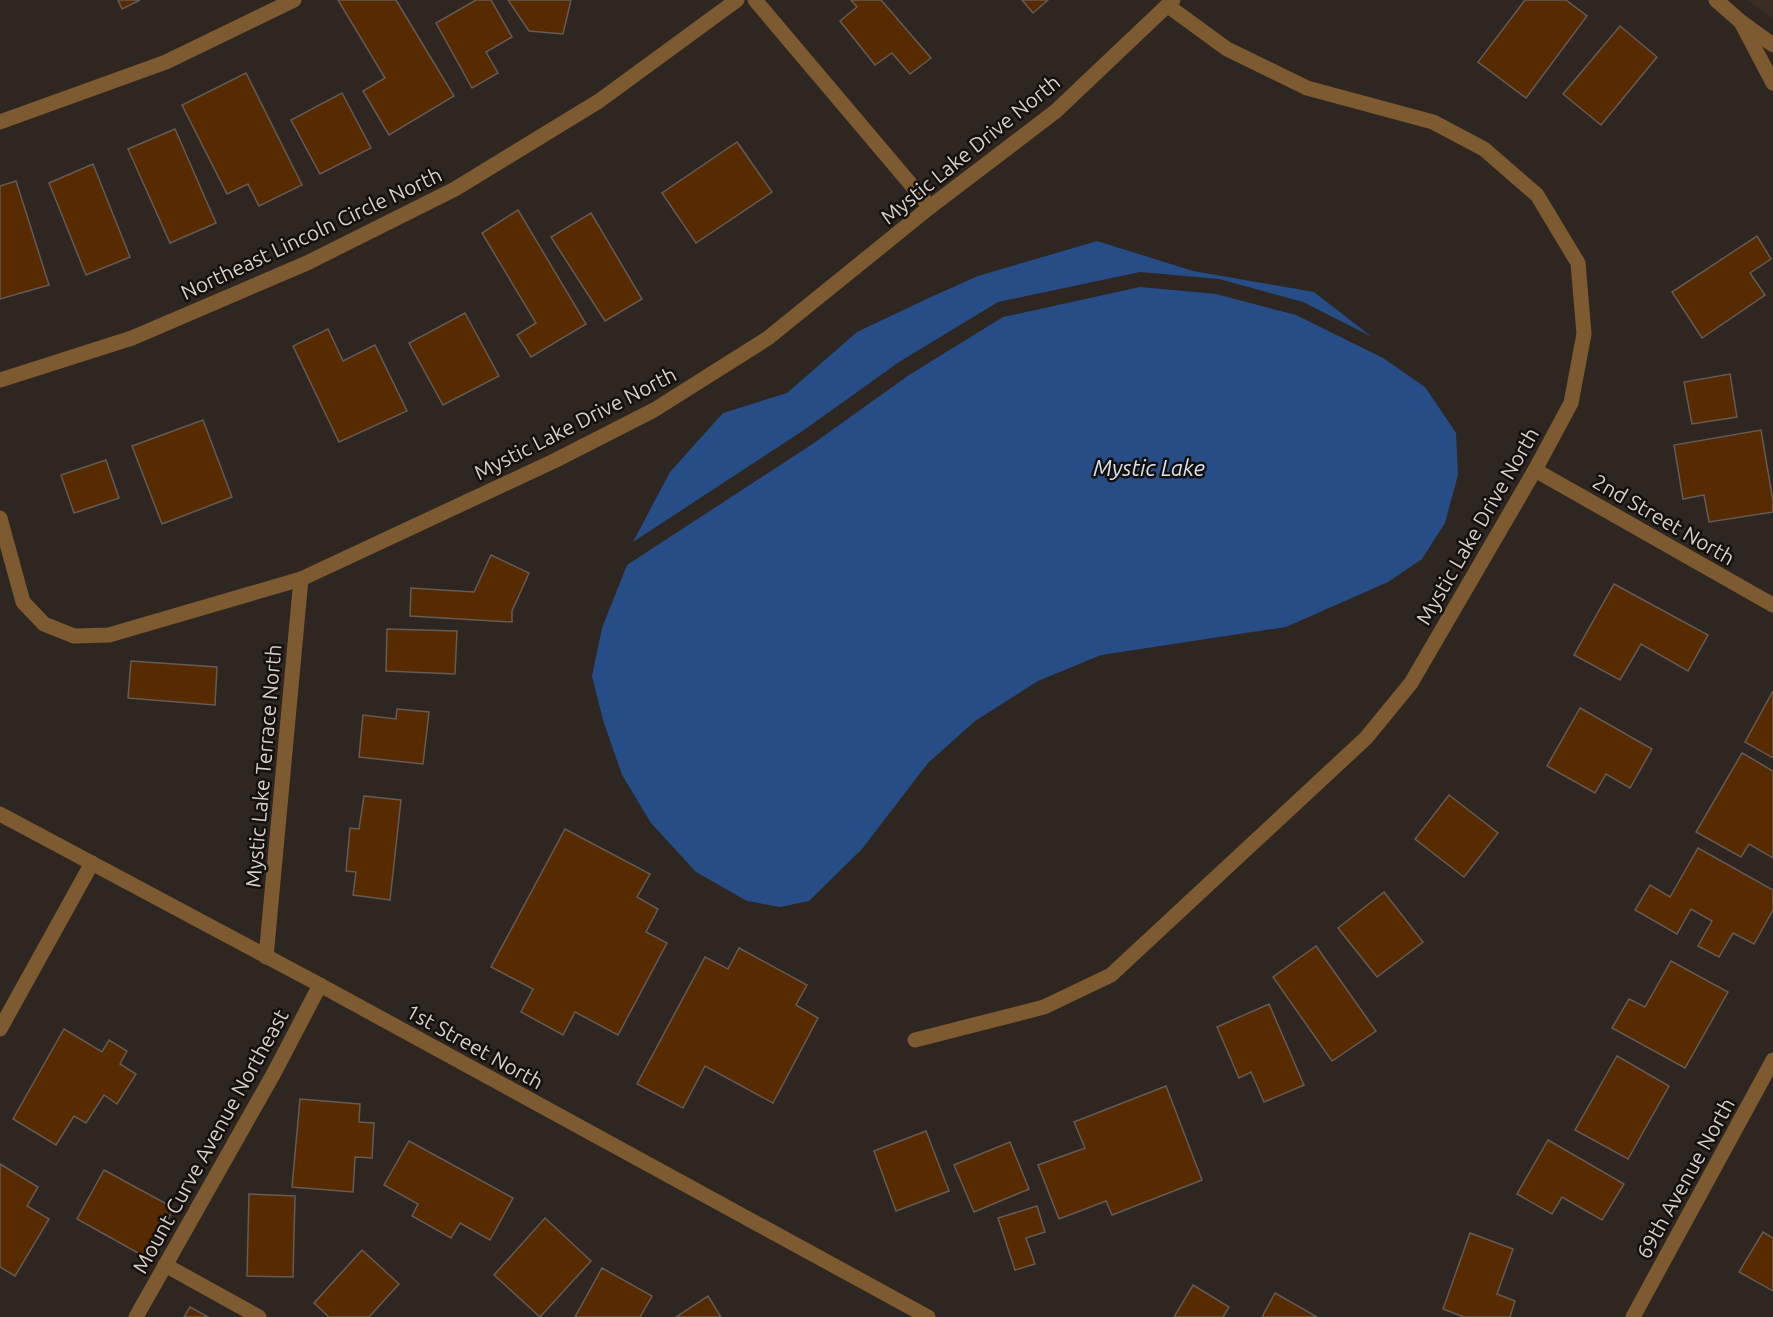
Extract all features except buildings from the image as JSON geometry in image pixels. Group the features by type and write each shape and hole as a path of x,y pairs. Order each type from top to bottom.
{"street":[{"path":"0,122 166,62 294,0"},
{"name":"Northeast Lincoln Circle North","path":"0,380 132,338 307,263 455,189 599,101 737,0"},
{"path":"755,0 930,207"},
{"path":"1716,0 1773,45"},
{"name":"Mystic Lake Drive North","path":"0,518 23,602 44,624 74,636 109,635 301,579 554,461 654,410 768,338 930,207 1056,111 1170,3 1227,49 1307,88 1433,122 1484,149 1537,195 1578,263 1584,334 1571,403 1535,470 1410,683 1366,738 1111,975 1044,1007 915,1040"},
{"path":"1740,21 1773,83"},
{"name":"2nd Street North","path":"1535,470 1773,605"},
{"name":"Mystic Lake Terrace North","path":"267,957 301,579"},
{"name":"1st Street North","path":"0,814 320,985 928,1317"},
{"path":"0,1029 92,863"},
{"name":"Mount Curve Avenue Northeast","path":"136,1317 274,1073 320,985"},
{"name":"69th Avenue North","path":"1633,1317 1773,1060"},
{"path":"165,1264 259,1317"}],"shaded area":[{"path":"1747,0 1773,0 1773,19"}],"water":[{"path":"1097,241 1193,271 1314,292 1372,337 1303,302 1219,279 1140,272 998,302 899,362 804,430 633,542 670,472 723,413 787,393 857,332 933,296 978,276"},
{"name":"Mystic Lake","path":"1140,287 1216,294 1296,315 1383,358 1425,387 1456,433 1458,475 1445,523 1422,559 1388,582 1286,627 1101,655 1038,681 975,721 928,763 862,849 809,901 780,907 747,901 696,872 651,823 622,775 603,720 592,676 602,628 627,565 814,443 909,375 1003,317"}]}
